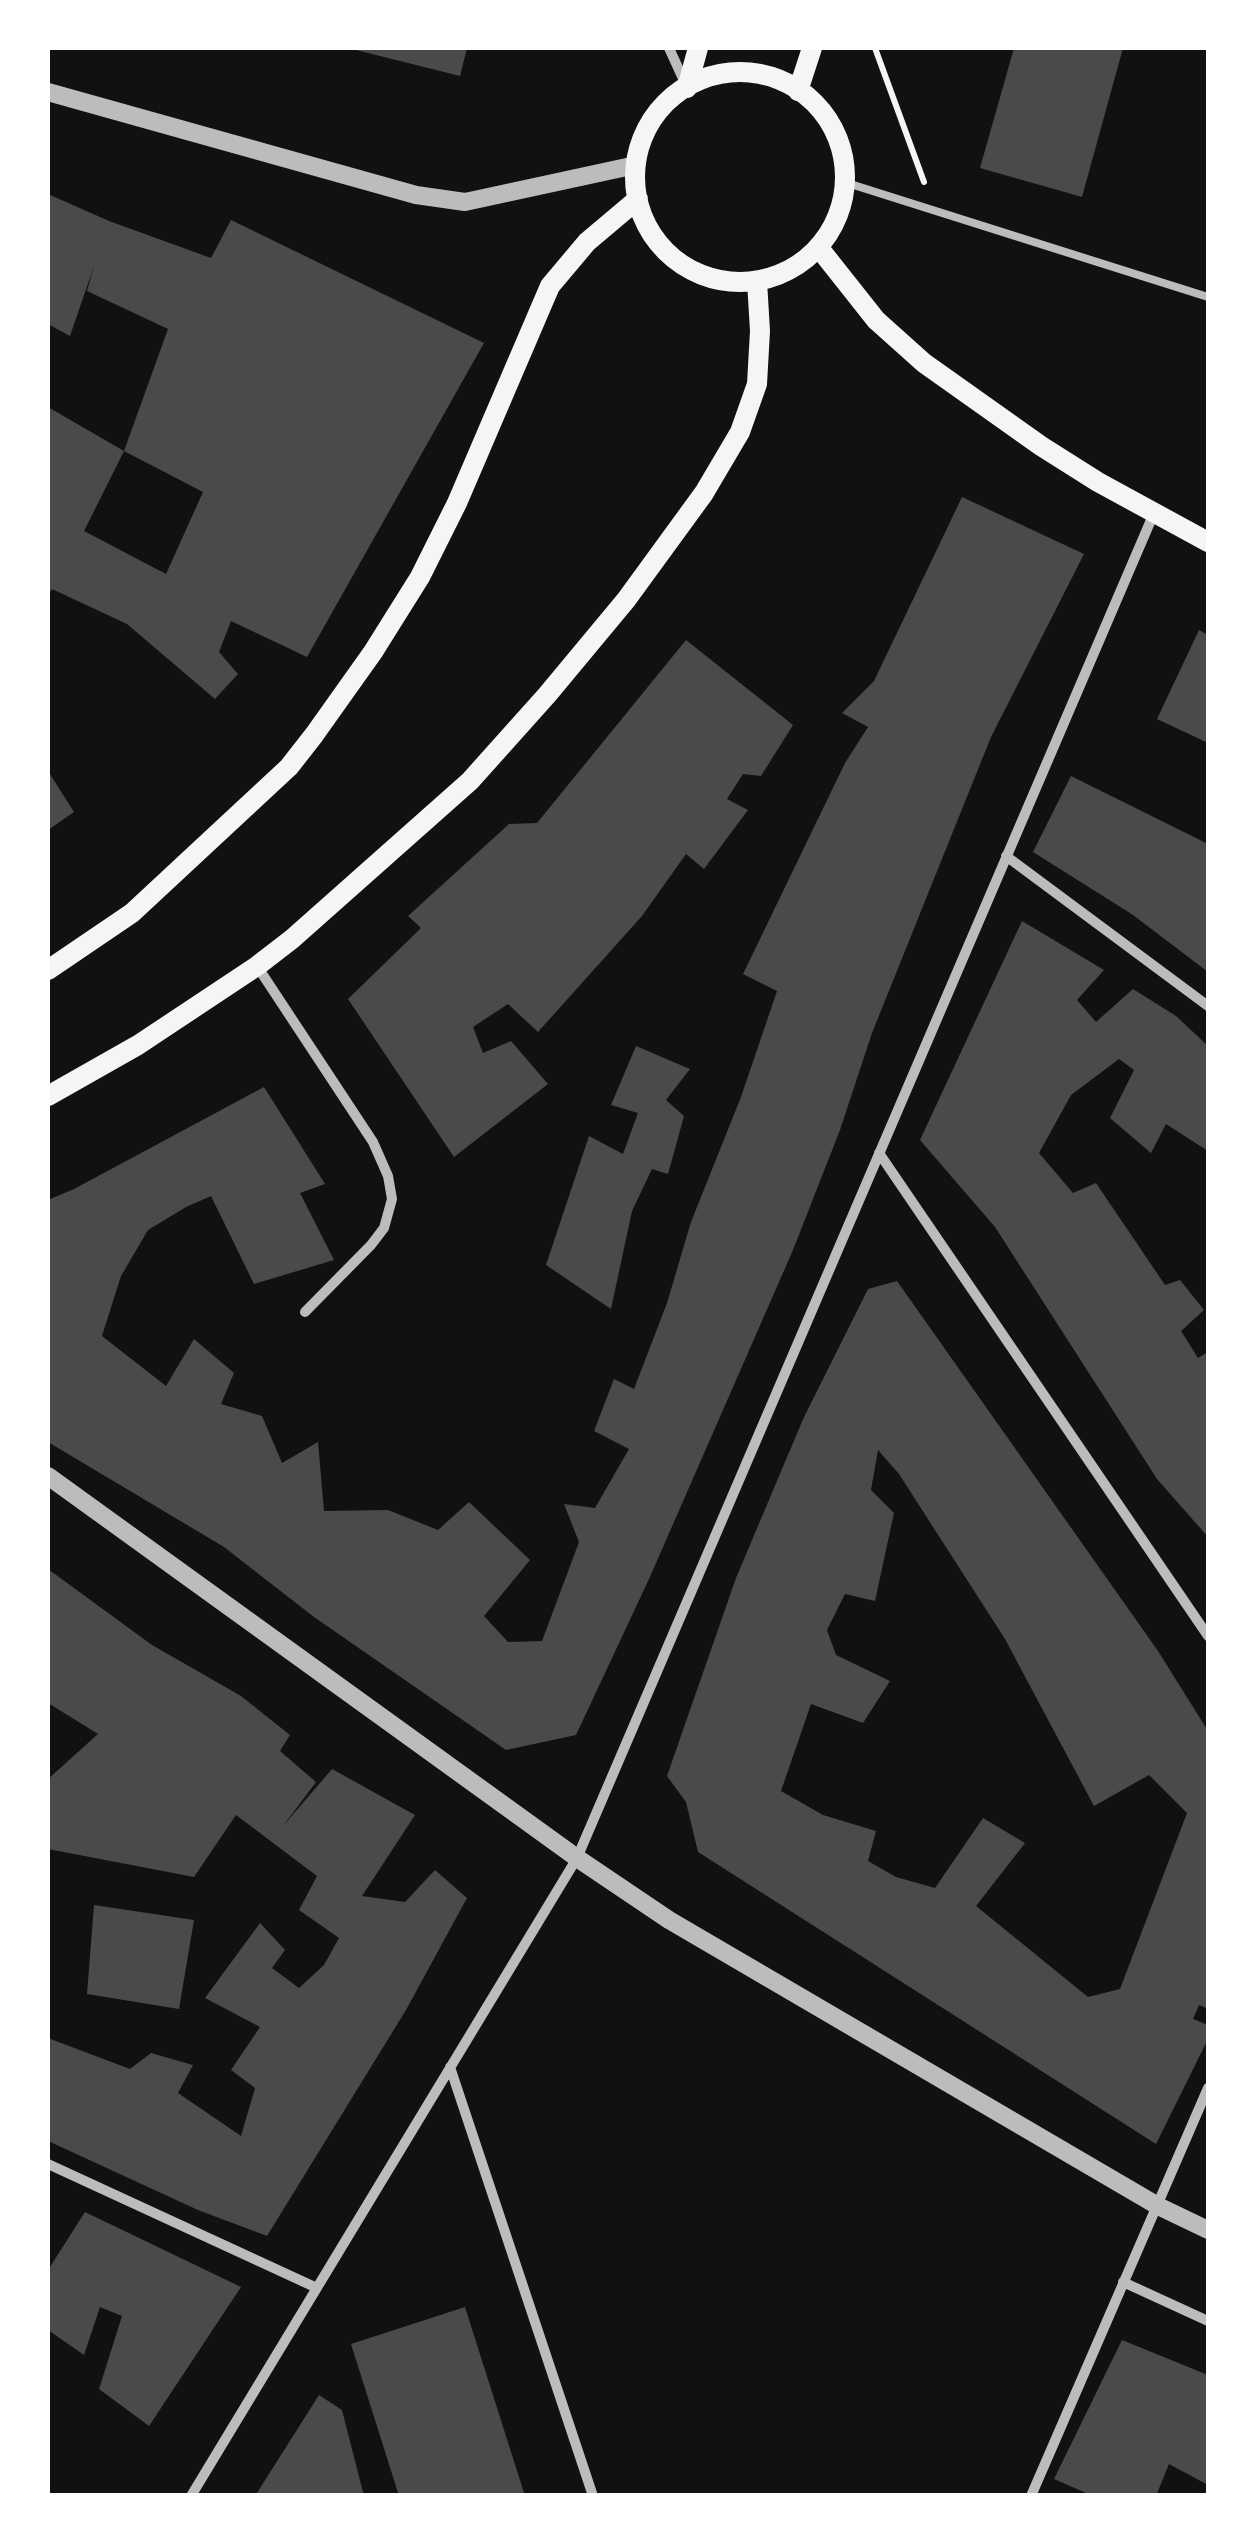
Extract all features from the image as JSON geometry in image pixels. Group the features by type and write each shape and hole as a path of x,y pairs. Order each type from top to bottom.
{"main road":[{"path":"686,88 698,48"},
{"path":"798,91 812,48"},
{"path":"741,72 780,80 798,91 818,107 840,148 844,182 835,221 819,248 783,273 757,281 718,280 681,264 653,236 638,199 636,165 650,125 662,108 686,88 714,76 741,72"},
{"path":"48,970 132,913 289,767 373,652 420,577 457,504 550,286 587,242 638,199"},
{"path":"819,248 876,320 924,363 1040,446 1208,542"},
{"path":"48,1096 138,1044 257,966 470,781 626,600 693,509 740,432 754,395 760,331 757,281"}],"street":[{"path":"669,48 686,88"},
{"path":"48,92 416,195 466,202 636,165"},
{"path":"192,2496 577,1858 1154,513"},
{"path":"1006,856 1208,1006"},
{"path":"257,966 373,1142 388,1176 392,1199 384,1228 305,1312"},
{"path":"879,1153 1208,1636"},
{"path":"48,1476 577,1858 670,1920 1158,2206 1208,2230"},
{"path":"450,2067 593,2496"},
{"path":"1030,2496 1208,2088"},
{"path":"48,2164 316,2288"},
{"path":"1124,2282 1208,2321"}],"lane":[{"path":"844,182 1208,297"}],"path":[{"path":"875,48 934,211"}],"building":[{"path":"348,48 467,48 460,76"},
{"path":"1014,48 1123,48 1082,197 980,168"},
{"path":"48,194 211,258 231,220 484,343 307,657 231,621 219,652 238,674 215,699 127,624 52,589 48,595 48,407 124,451 168,329 87,291 94,266 70,336 48,324","holes":["124,451 203,492 166,574 84,531"]},
{"path":"962,497 1084,554 991,737 872,1033 840,1130 793,1250 576,1735 506,1750 314,1617 224,1547 48,1442 48,1200 264,1087 325,1184 300,1193 334,1260 254,1284 211,1196 148,1230 121,1276 102,1336 166,1386 194,1339 234,1373 221,1404 262,1416 282,1463 318,1442 324,1511 388,1510 438,1530 469,1502 530,1560 484,1616 508,1642 542,1641 579,1542 564,1504 595,1508 629,1449 594,1431 614,1379 634,1389 777,991 743,974 845,763 868,727 842,713 874,681"},
{"path":"1199,630 1208,635 1208,743 1157,719"},
{"path":"686,640 793,725 761,776 743,774 727,799 748,810 704,869 686,854 642,916 538,1032 508,1004 473,1027 483,1053 511,1041 548,1084 454,1157 348,999 421,928 408,916 509,824 537,823"},
{"path":"48,771 74,812 48,830"},
{"path":"1071,776 1208,844 1208,972 1133,915 1033,852"},
{"path":"1022,921 1104,970 1077,1000 1096,1022 1133,989 1176,1016 1208,1046 1208,1151 1166,1124 1151,1153 1110,1118 1134,1070 1119,1059 1071,1095 1039,1153 1073,1193 1096,1183 1165,1285 1180,1280 1204,1310 1181,1331 1198,1358 1208,1352 1208,1537 1157,1479 995,1227 920,1140"},
{"path":"636,1046 690,1069 666,1100 684,1116 668,1174 652,1169 632,1211 611,1309 546,1265 589,1136 623,1154 638,1113 611,1105"},
{"path":"897,1281 1158,1651 1208,1731 1208,2009 1199,2005 1193,2019 1208,2025 1208,2039 1156,2144 698,1852 686,1802 667,1776 736,1578 804,1417 868,1289","holes":["878,1450 899,1474 1005,1639 1094,1806 1149,1775 1187,1813 1120,1989 1088,1997 976,1906 1025,1843 983,1818 935,1888 896,1877 868,1861 876,1831 823,1815 781,1791 811,1704 863,1723 890,1681 836,1655 827,1630 845,1594 875,1601 894,1513 871,1490"]},
{"path":"48,1569 152,1645 241,1696 290,1735 280,1751 316,1782 283,1826 332,1769 415,1815 362,1896 405,1902 435,1870 467,1898 406,2010 267,2236 198,2210 48,2141 48,2038 130,2069 151,2053 193,2065 178,2093 241,2136 255,2088 231,2070 260,2027 205,1998 260,1923 285,1950 272,1968 299,1988 324,1965 339,1938 299,1910 317,1876 236,1815 194,1877 48,1849 48,1779 98,1734 48,1703"},
{"path":"94,1905 194,1920 179,2009 87,1994"},
{"path":"85,2212 241,2287 149,2426 99,2389 122,2316 100,2307 84,2355 48,2330 48,2270"},
{"path":"465,2307 525,2496 399,2496 351,2344"},
{"path":"1122,2340 1208,2375 1208,2485 1169,2464 1156,2496 1093,2496 1054,2479"},
{"path":"319,2395 342,2410 364,2496 255,2496"}]}
